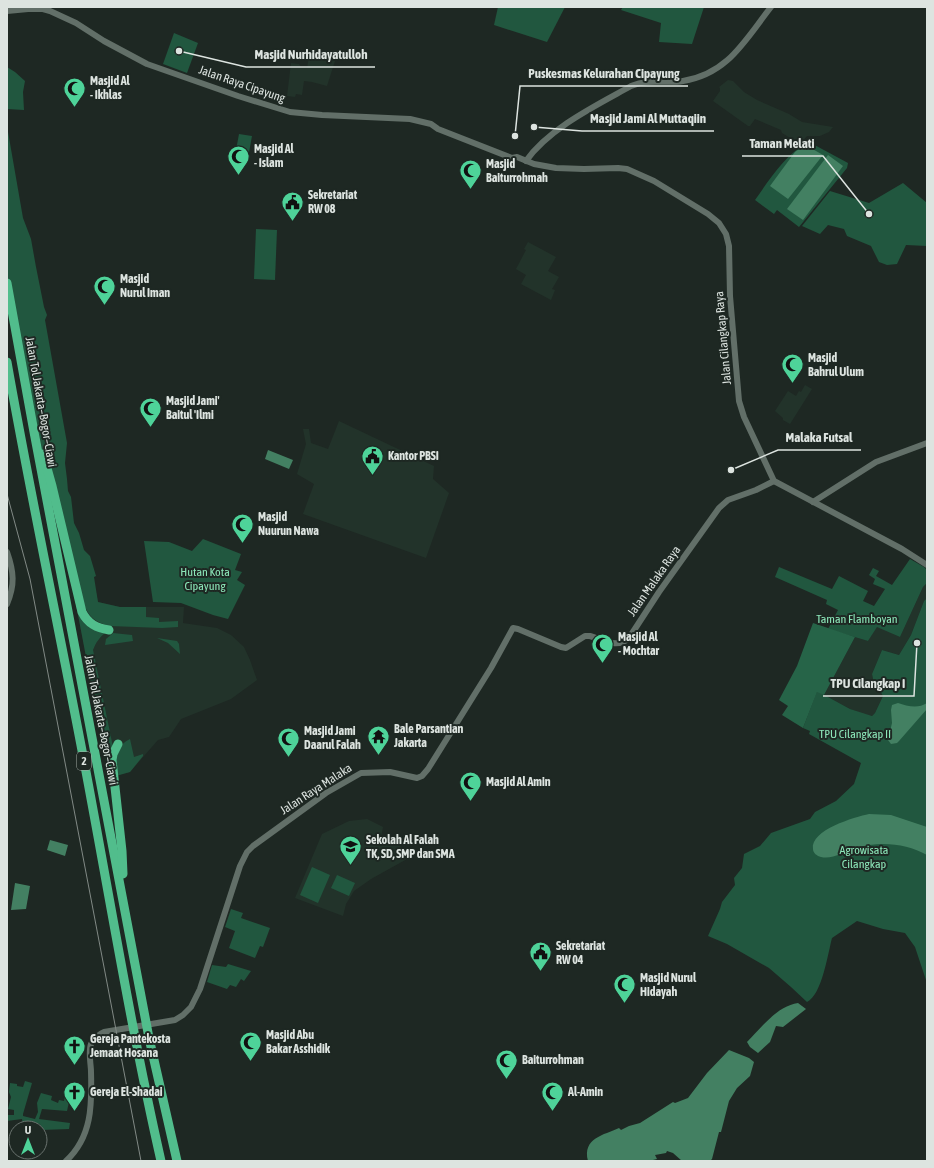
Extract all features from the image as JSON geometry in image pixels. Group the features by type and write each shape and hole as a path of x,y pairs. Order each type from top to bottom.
{"highway":[{"name":"Jalan Tol Jakarta–Bogor–Ciawi","path":"7,283 149,1038 177,1161"},
{"name":"Jalan Tol Jakarta–Bogor–Ciawi","path":"7,362 24,458 92,803 133,1028 161,1161"},
{"path":"34,432 48,468 82,612 84,617 92,624 109,630"},
{"path":"118,744 112,760 122,851 123,871 121,888"}],"street":[{"path":"526,161 530,155 550,137 579,115 638,83 651,81 682,82 707,75 720,68 746,41 771,7"},
{"name":"Jalan Raya Cipayung","path":"8,9 43,9 50,11 76,23 104,41 147,64 264,105 290,112 410,119 431,124 438,129 512,158 517,156 526,161"},
{"path":"517,156 524,157 530,155"},
{"name":"Jalan Cilangkap Raya","path":"526,161 541,165 566,168 627,169 654,181 708,214 719,224 726,234 730,246 730,296 740,401 744,417 774,481"},
{"path":"813,502 876,462 927,443"},
{"path":"774,481 902,549 927,565"},
{"name":"Jalan Malaka Raya","path":"518,629 566,648 585,636 590,636 617,644 623,643 629,638 659,592 719,508 728,500 756,490 774,481"},
{"path":"7,552 12,567 13,584 7,604"},
{"name":"Jalan Raya Malaka","path":"66,1161 80,1145 88,1124 91,1089 91,1044 101,1033 175,1020 183,1015 194,1002 204,979 240,866 247,852 326,793 361,773 390,772 415,778 422,776 428,769 487,674 512,629 514,627 518,629"}],"shaded area":[{"path":"309,56 326,61 327,59 335,61 327,86 304,81 302,95 296,94 295,97 287,96 291,63 299,64 301,67 307,68"},
{"path":"728,80 733,81 744,92 757,100 789,114 802,122 833,127 829,132 820,136 807,136 800,144 782,133 781,130 755,119 750,126 748,126 713,101 720,91 719,87"},
{"path":"803,146 809,147 823,155 788,199 770,186 795,152"},
{"path":"828,155 843,166 803,220 787,209"},
{"path":"528,242 556,257 548,271 559,277 552,289 555,290 551,300 521,284 526,275 516,269 526,250 524,249"},
{"path":"805,385 812,389 790,424 783,420 783,418 775,411 788,391 796,396 799,391 801,392"},
{"path":"339,421 434,466 433,479 449,493 426,558 303,514 314,484 297,474 306,444 303,429 309,429 311,443 328,449"},
{"path":"268,450 293,460 289,469 265,459"},
{"path":"77,571 93,577 98,602 120,607 184,607 183,623 217,628 231,635 244,647 257,680 231,699 181,719 169,737 158,740 130,772 109,777 70,573"},
{"path":"927,583 927,598 924,601 911,635 899,655 882,650 872,674 873,679 883,696 875,713 872,716 863,714 824,695 855,637 868,641 877,626 900,637 923,587"},
{"path":"813,623 855,637 824,695 817,692 803,728 782,715 788,706 779,700 797,666"},
{"path":"898,703 909,706 920,706 927,703 927,709 897,743 891,744 888,740 892,723 891,710 892,705"},
{"path":"869,814 891,815 927,827 927,855 910,848 892,844 874,844 852,849 838,855 825,858 814,853 814,842 826,830 844,821"},
{"name":"Sekolah Al Falah TK, SD, SMP dan SMA","path":"367,819 383,827 381,837 416,854 371,879 354,891 346,904 343,916 295,898 322,834 349,821"},
{"path":"50,840 68,845 65,856 47,850"},
{"path":"15,883 30,886 26,909 11,910"},
{"path":"798,1003 806,1009 783,1027 776,1026 770,1042 758,1053 750,1047 747,1042 770,1018 783,1008"},
{"path":"729,1050 749,1058 754,1062 750,1076 737,1088 729,1101 721,1132 719,1132 712,1159 710,1161 682,1161 673,1153 667,1151 666,1153 655,1155 657,1159 649,1161 588,1161 588,1147 596,1138 619,1128 621,1130 640,1123 673,1102 675,1103 688,1098 707,1073"}],"green space":[{"path":"498,7 565,7 547,42 494,25"},
{"path":"623,7 704,7 692,44 659,42 661,23 621,10"},
{"path":"174,33 198,43 187,73 163,64"},
{"path":"7,67 25,81 23,92 24,110 7,109"},
{"path":"7,126 23,218 31,239 44,307 47,315 45,320 67,443 65,463 74,523 79,533 84,550 90,556 96,576 94,577 98,602 120,607 146,607 146,617 159,618 159,622 178,621 178,627 162,628 110,626 94,620 85,607 34,432 7,284"},
{"path":"239,134 252,136 248,158 235,155"},
{"path":"809,142 848,163 847,168 799,227 777,210 774,214 755,200 785,160 800,147"},
{"path":"903,183 927,203 927,246 906,245 897,264 887,265 879,262 871,246 847,236 844,229 828,225 820,234 802,226 830,191 869,203"},
{"path":"256,229 277,230 275,280 254,279"},
{"name":"Hutan Kota Cipayung","path":"203,539 241,554 235,570 242,572 237,580 245,585 228,619 181,603 153,602 144,541 169,542 192,551"},
{"name":"Taman Flamboyan","path":"910,559 927,570 927,583 923,587 900,637 877,627 868,641 828,629 838,610 826,604 827,600 775,577 779,567 832,589 839,576 868,591 863,601 874,606 885,589 873,584 875,579 869,575 873,568 879,571 876,576 892,585"},
{"path":"70,573 78,606 106,632 98,640 93,650 113,747 109,764 109,777"},
{"name":"Agrowisata Cilangkap","path":"927,598 927,983 915,947 905,933 883,929 857,921 832,938 824,973 817,991 807,1002 769,968 727,944 708,936 722,902 735,885 734,878 742,868 744,854 760,846 771,833 810,819 815,812 836,801 854,784 861,763 809,734 810,731 803,728 817,691 850,709 872,716 883,696 873,679 872,674 882,650 899,655 911,635 924,601"},
{"path":"113,633 132,635 133,641 105,645 106,639"},
{"path":"157,638 177,641 179,644 180,654 168,643"},
{"path":"130,739 134,757 143,754 143,756 130,772 116,776 116,759 118,750"},
{"path":"312,867 330,875 318,903 300,895"},
{"path":"337,875 355,883 349,896 331,888"},
{"path":"231,909 243,913 241,918 270,928 263,947 260,946 255,958 229,948 235,931 225,927"},
{"path":"228,964 251,971 244,981 241,979 236,987 230,985 227,989 207,982 212,965 226,967"},
{"path":"25,1081 32,1083 23,1116 35,1119 38,1112 37,1103 41,1093 52,1096 51,1100 58,1103 59,1100 64,1101 65,1096 69,1097 67,1102 69,1102 67,1111 42,1109 39,1119 47,1120 22,1119 7,1121 7,1115 14,1115 14,1110 8,1109 11,1097 9,1092 10,1083 23,1087"},
{"path":"48,1120 70,1123 69,1129 48,1130"}],"tram line":[{"path":"7,494 30,579 141,1161"}],"place":[{"name":"Masjid Nurhidayatulloh","path":"179,51"},
{"name":"Masjid Al - Ikhlas","path":"74,108"},
{"name":"Masjid Jami Al Muttaqiin","path":"534,127"},
{"name":"Puskesmas Kelurahan Cipayung","path":"515,136"},
{"name":"Masjid Al - Islam","path":"238,176"},
{"name":"Masjid Baiturrohmah","path":"470,190"},
{"name":"Taman Melati","path":"869,214"},
{"name":"Sekretariat RW 08","path":"292,222"},
{"name":"Masjid Nurul Iman","path":"105,306"},
{"name":"Masjid Bahrul Ulum","path":"793,384"},
{"name":"Masjid Jami' Baitul 'Ilmi","path":"151,428"},
{"name":"Malaka Futsal","path":"731,470"},
{"name":"Kantor PBSI","path":"372,476"},
{"name":"Masjid Nuurun Nawa","path":"243,544"},
{"name":"TPU Cilangkap I","path":"917,643"},
{"name":"Masjid Al - Mochtar","path":"603,664"},
{"name":"Bale Parsantian Jakarta","path":"378,756"},
{"name":"Masjid Jami Daarul Falah","path":"288,758"},
{"name":"Masjid Al Amin","path":"471,802"},
{"name":"Sekolah Al Falah TK, SD, SMP dan SMA","path":"351,866"},
{"name":"Sekretariat RW 04","path":"540,972"},
{"name":"Masjid Nurul Hidayah","path":"624,1004"},
{"name":"Masjid Abu Bakar Asshidik","path":"251,1062"},
{"name":"Gereja Pantekosta Jemaat Hosana","path":"74,1066"},
{"name":"Baiturrohman","path":"507,1080"},
{"name":"Gereja El-Shadai","path":"75,1112"},
{"name":"Al-Amin","path":"553,1112"}],"park label":[{"name":"TPU Cilangkap II","path":"855,734"}]}
